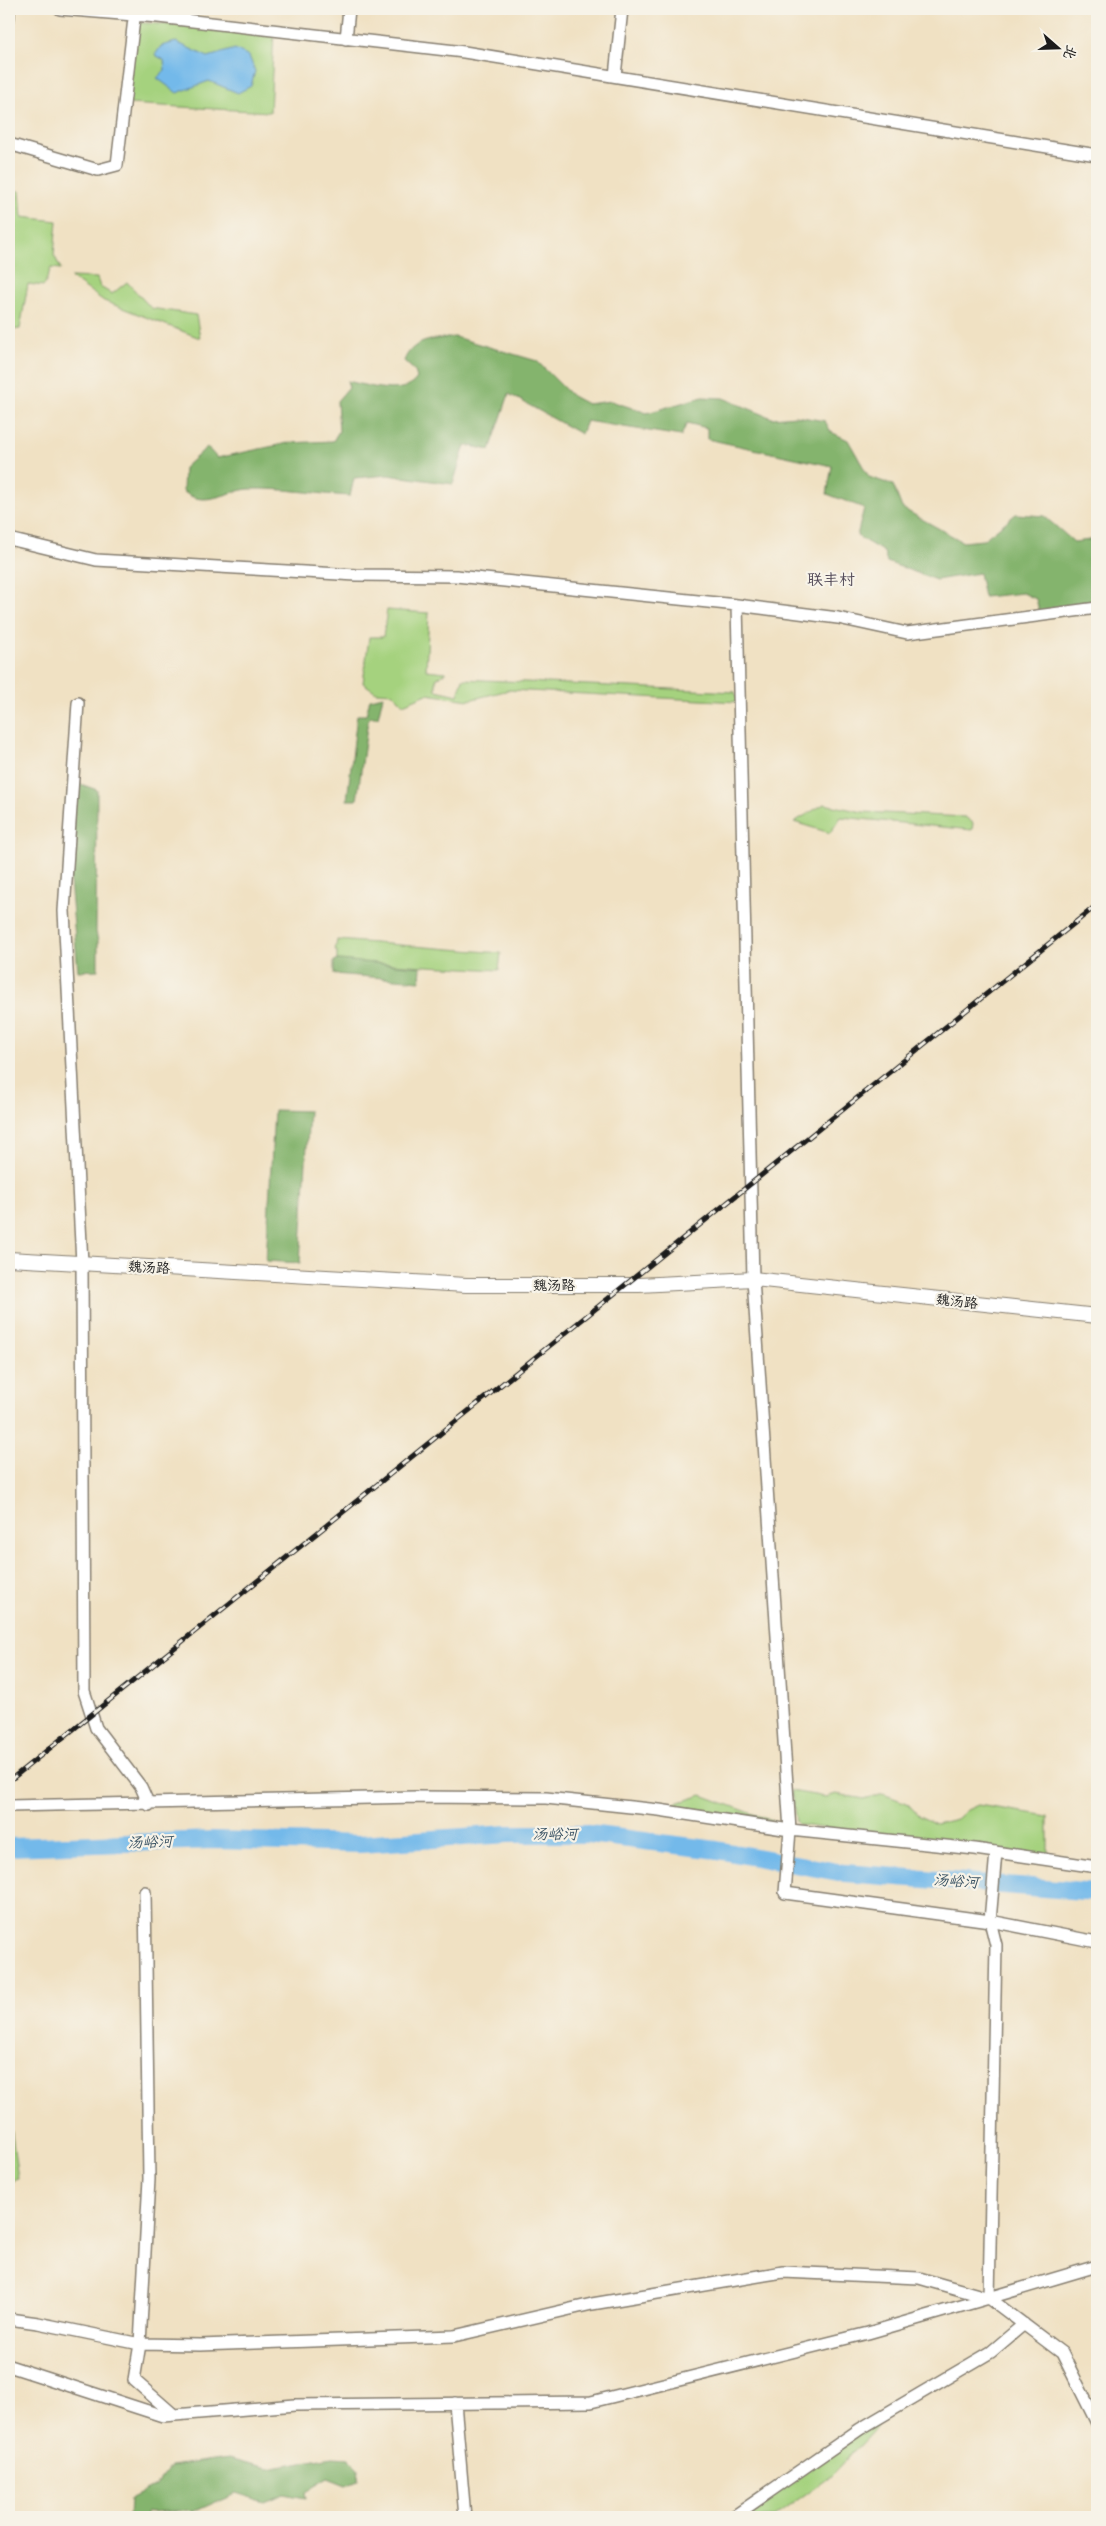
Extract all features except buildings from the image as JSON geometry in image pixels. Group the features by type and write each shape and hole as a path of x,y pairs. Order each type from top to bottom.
{"street":[{"path":"9,9 9,17"},
{"path":"60,9 135,12 464,52 1097,154"},
{"path":"346,38 349,9"},
{"path":"615,76 622,9"},
{"path":"9,144 98,170 116,164 135,12"},
{"path":"9,539 96,560 356,575 456,576 737,605 838,618 907,633 1097,608"},
{"path":"737,605 753,1279 790,1836 785,1893 990,1921 1097,1942"},
{"path":"78,703 64,911 82,1263 84,1691 96,1728 141,1787 149,1805"},
{"name":"魏汤路","path":"9,1259 466,1285 639,1285 753,1279 1097,1316"},
{"path":"9,1806 149,1805 416,1797 546,1798 659,1810 790,1836 996,1852 1097,1867"},
{"path":"989,2298 996,1945 990,1921 996,1852"},
{"path":"145,1892 149,2179 140,2344 134,2380 174,2415"},
{"path":"9,2366 163,2416 295,2405 591,2402 868,2333 1097,2266"},
{"path":"9,2319 38,2322 140,2344 200,2346 454,2336 592,2304 783,2272 919,2278 989,2298 1062,2353 1097,2423"},
{"path":"733,2517 860,2429 991,2352 1024,2324"},
{"path":"455,2403 464,2517"}],"green space":[{"path":"131,22 274,32 270,112 127,104"},
{"path":"9,191 20,191 22,217 57,221 54,255 61,269 51,268 44,286 28,284 20,329 9,330"},
{"path":"70,277 97,278 100,287 112,294 127,282 151,308 196,315 200,338 104,301"},
{"path":"455,337 537,361 572,396 587,404 611,401 647,413 702,397 723,398 772,418 796,416 825,421 831,432 848,440 869,477 893,485 902,508 963,542 983,540 1016,514 1044,516 1074,542 1097,539 1097,608 1040,614 1036,599 1023,593 984,597 979,573 936,580 887,562 884,552 857,536 864,508 827,494 832,466 707,439 707,428 687,423 681,436 586,421 581,434 509,394 490,450 465,445 453,484 388,475 354,478 350,496 287,490 249,489 215,498 199,499 183,491 184,468 207,447 217,458 288,443 333,441 339,431 337,401 349,387 347,381 374,387 395,389 404,387 411,384 417,378 415,371 404,361 413,348 418,344 440,338"},
{"path":"387,610 429,613 426,670 446,672 436,679 436,690 458,695 463,679 735,692 738,702 509,690 469,700 427,694 403,704 393,693 376,692 363,683 369,637 383,637"},
{"path":"383,696 378,717 370,717 368,720 357,800 347,800 357,715 366,715 370,699"},
{"path":"75,782 97,790 96,932 98,941 98,970 78,971 70,881"},
{"path":"824,804 863,812 965,817 973,823 972,830 841,817 830,833 794,822"},
{"path":"337,940 501,953 499,970 337,961 337,951 335,951"},
{"path":"334,961 421,967 420,981 334,974"},
{"path":"274,1110 309,1111 300,1263 266,1261"},
{"path":"791,1791 826,1797 836,1794 864,1799 883,1794 907,1803 919,1816 936,1824 957,1819 967,1810 978,1805 1048,1816 1048,1857 799,1825 796,1822"},
{"path":"702,1795 775,1822 667,1809 670,1805"},
{"path":"9,2112 18,2179 9,2182"},
{"path":"875,2419 877,2425 874,2431 832,2475 774,2517 739,2517"},
{"path":"332,2457 348,2458 359,2469 358,2480 346,2485 328,2478 306,2491 307,2498 284,2494 265,2502 236,2493 198,2510 147,2512 145,2517 129,2517 130,2499 155,2486 171,2466 228,2458 268,2468"}],"water":[{"path":"176,42 208,57 235,49 249,56 255,71 251,86 238,93 209,81 177,93 157,78 165,70 164,60 155,55 161,46"}],"waterway":[{"name":"汤峪河","path":"9,1847 214,1840 360,1844 508,1834 588,1834 717,1850 844,1873 1097,1892"}],"railway":[{"path":"9,1781 1097,905"}],"district":[{"name":"联丰村","path":"831,579"}]}
